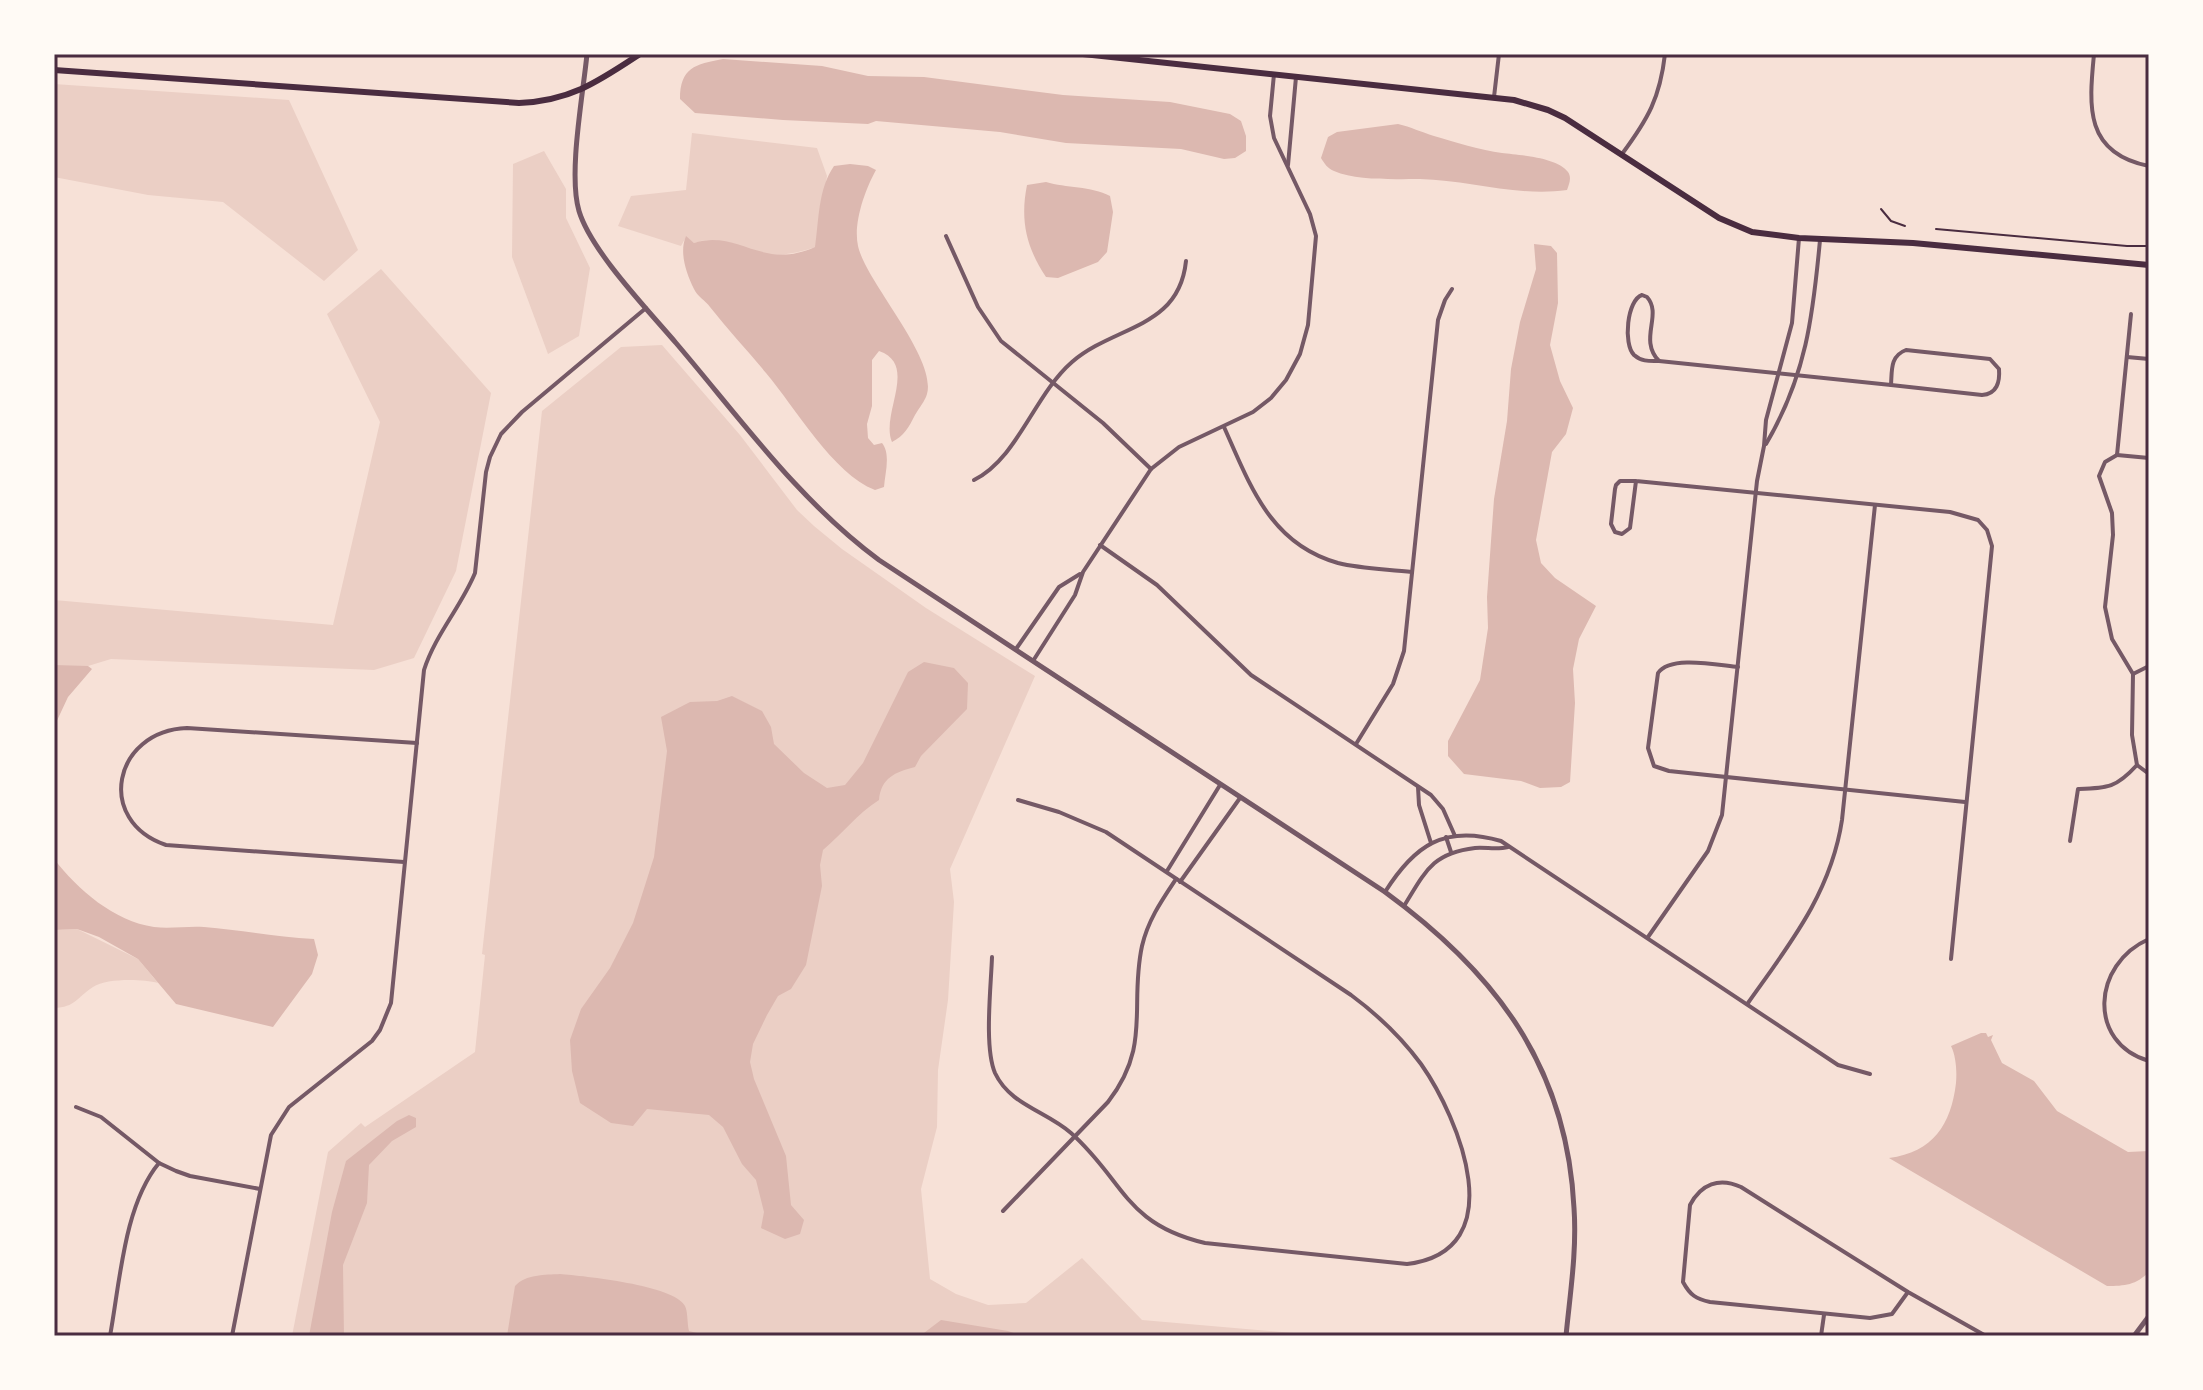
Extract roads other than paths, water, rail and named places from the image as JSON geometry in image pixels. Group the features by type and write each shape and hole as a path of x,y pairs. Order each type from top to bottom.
{"main road":[{"path":"54,70 519,103 541,102 583,90 640,54"},
{"path":"1083,54 1494,97 1548,110 1719,218 1752,232 2149,265"}],"street":[{"path":"587,54 575,179 579,210 591,239 805,495 879,560 1385,892 1426,922 1493,988 1529,1043 1549,1087 1569,1159 1574,1209 1566,1336"},
{"path":"1494,97 1499,54"},
{"path":"1622,154 1655,104 1665,54"},
{"path":"2094,54 2090,98 2097,134 2118,153 2149,166"},
{"path":"1033,661 1075,595 1083,572 1151,469 1179,447 1253,412 1275,393 1296,364 1307,331 1316,236 1310,214 1276,145 1271,125 1274,74"},
{"path":"1289,167 1288,145 1296,77"},
{"path":"946,236 978,307 1009,350 1103,423 1151,469"},
{"path":"1648,937 1712,843 1722,815 1755,494 1766,420 1794,312 1799,238"},
{"path":"1764,446 1797,376 1811,330 1820,240"},
{"path":"974,480 998,463 1052,383 1088,349 1148,321 1164,310 1180,288 1186,261"},
{"path":"1356,744 1389,690 1405,644 1438,320 1452,289"},
{"path":"1659,361 1649,345 1653,304 1642,295 1632,303 1629,345 1635,356 1642,360 1986,395 1997,386 1999,373 1990,359 1906,350 1894,360 1891,385"},
{"path":"232,1336 267,1150 279,1119 299,1099 362,1050 380,1030 386,1017 393,987 424,670 429,654 475,573 486,472 494,447 511,422 646,308"},
{"path":"2117,455 2131,314"},
{"path":"2126,357 2149,359"},
{"path":"1224,427 1257,500 1295,542 1316,556 1337,563 1412,572"},
{"path":"2149,458 2117,455 2105,462 2099,476 2112,513 2113,535 2105,607 2112,639 2133,674 2132,735 2137,765 2149,774"},
{"path":"1636,481 1630,528 1622,534 1615,532 1611,524 1616,485 1623,480 1636,481 1755,494 1875,505 1961,515 1978,520 1987,530 1992,546 1951,959"},
{"path":"1748,1003 1804,925 1822,891 1839,840 1875,505"},
{"path":"1100,545 1157,585 1251,675 1431,795 1441,807 1455,836"},
{"path":"1016,649 1059,587 1083,572"},
{"path":"1738,667 1673,663 1662,667 1658,673 1648,748 1654,766 1669,771 1965,802"},
{"path":"2133,674 2149,666"},
{"path":"404,862 166,845 149,839 132,822 123,804 121,783 126,764 136,748 153,735 168,729 417,743"},
{"path":"2070,841 2078,789 2107,788 2122,781 2137,765"},
{"path":"1166,872 1220,785"},
{"path":"1418,787 1419,805 1431,843"},
{"path":"1003,1211 1112,1097 1130,1065 1139,1027 1139,966 1143,942 1154,914 1240,798"},
{"path":"992,957 990,1047 995,1072 1012,1096 1075,1137 1138,1211 1168,1232 1194,1241 1407,1264 1428,1260 1449,1247 1459,1236 1467,1220 1470,1199 1459,1142 1449,1116 1419,1062 1385,1022 1363,1003 1096,827 1018,800"},
{"path":"1385,892 1404,863 1431,843 1446,837 1485,836 1510,847 1838,1065 1870,1074"},
{"path":"1446,837 1451,852"},
{"path":"1404,906 1429,865 1451,852 1479,847 1510,847"},
{"path":"2149,939 2120,957 2105,989 2104,1006 2116,1038 2128,1050 2149,1061"},
{"path":"76,1107 101,1117 159,1163 190,1176 260,1189"},
{"path":"110,1336 133,1212 143,1186 159,1163"},
{"path":"1908,1292 1892,1314 1881,1317 1824,1315 1710,1302 1689,1293 1683,1282 1690,1205 1704,1188 1721,1182 1741,1187 1908,1292 1986,1336"},
{"path":"1821,1336 1824,1315"},
{"path":"2134,1336 2149,1316"}]}
